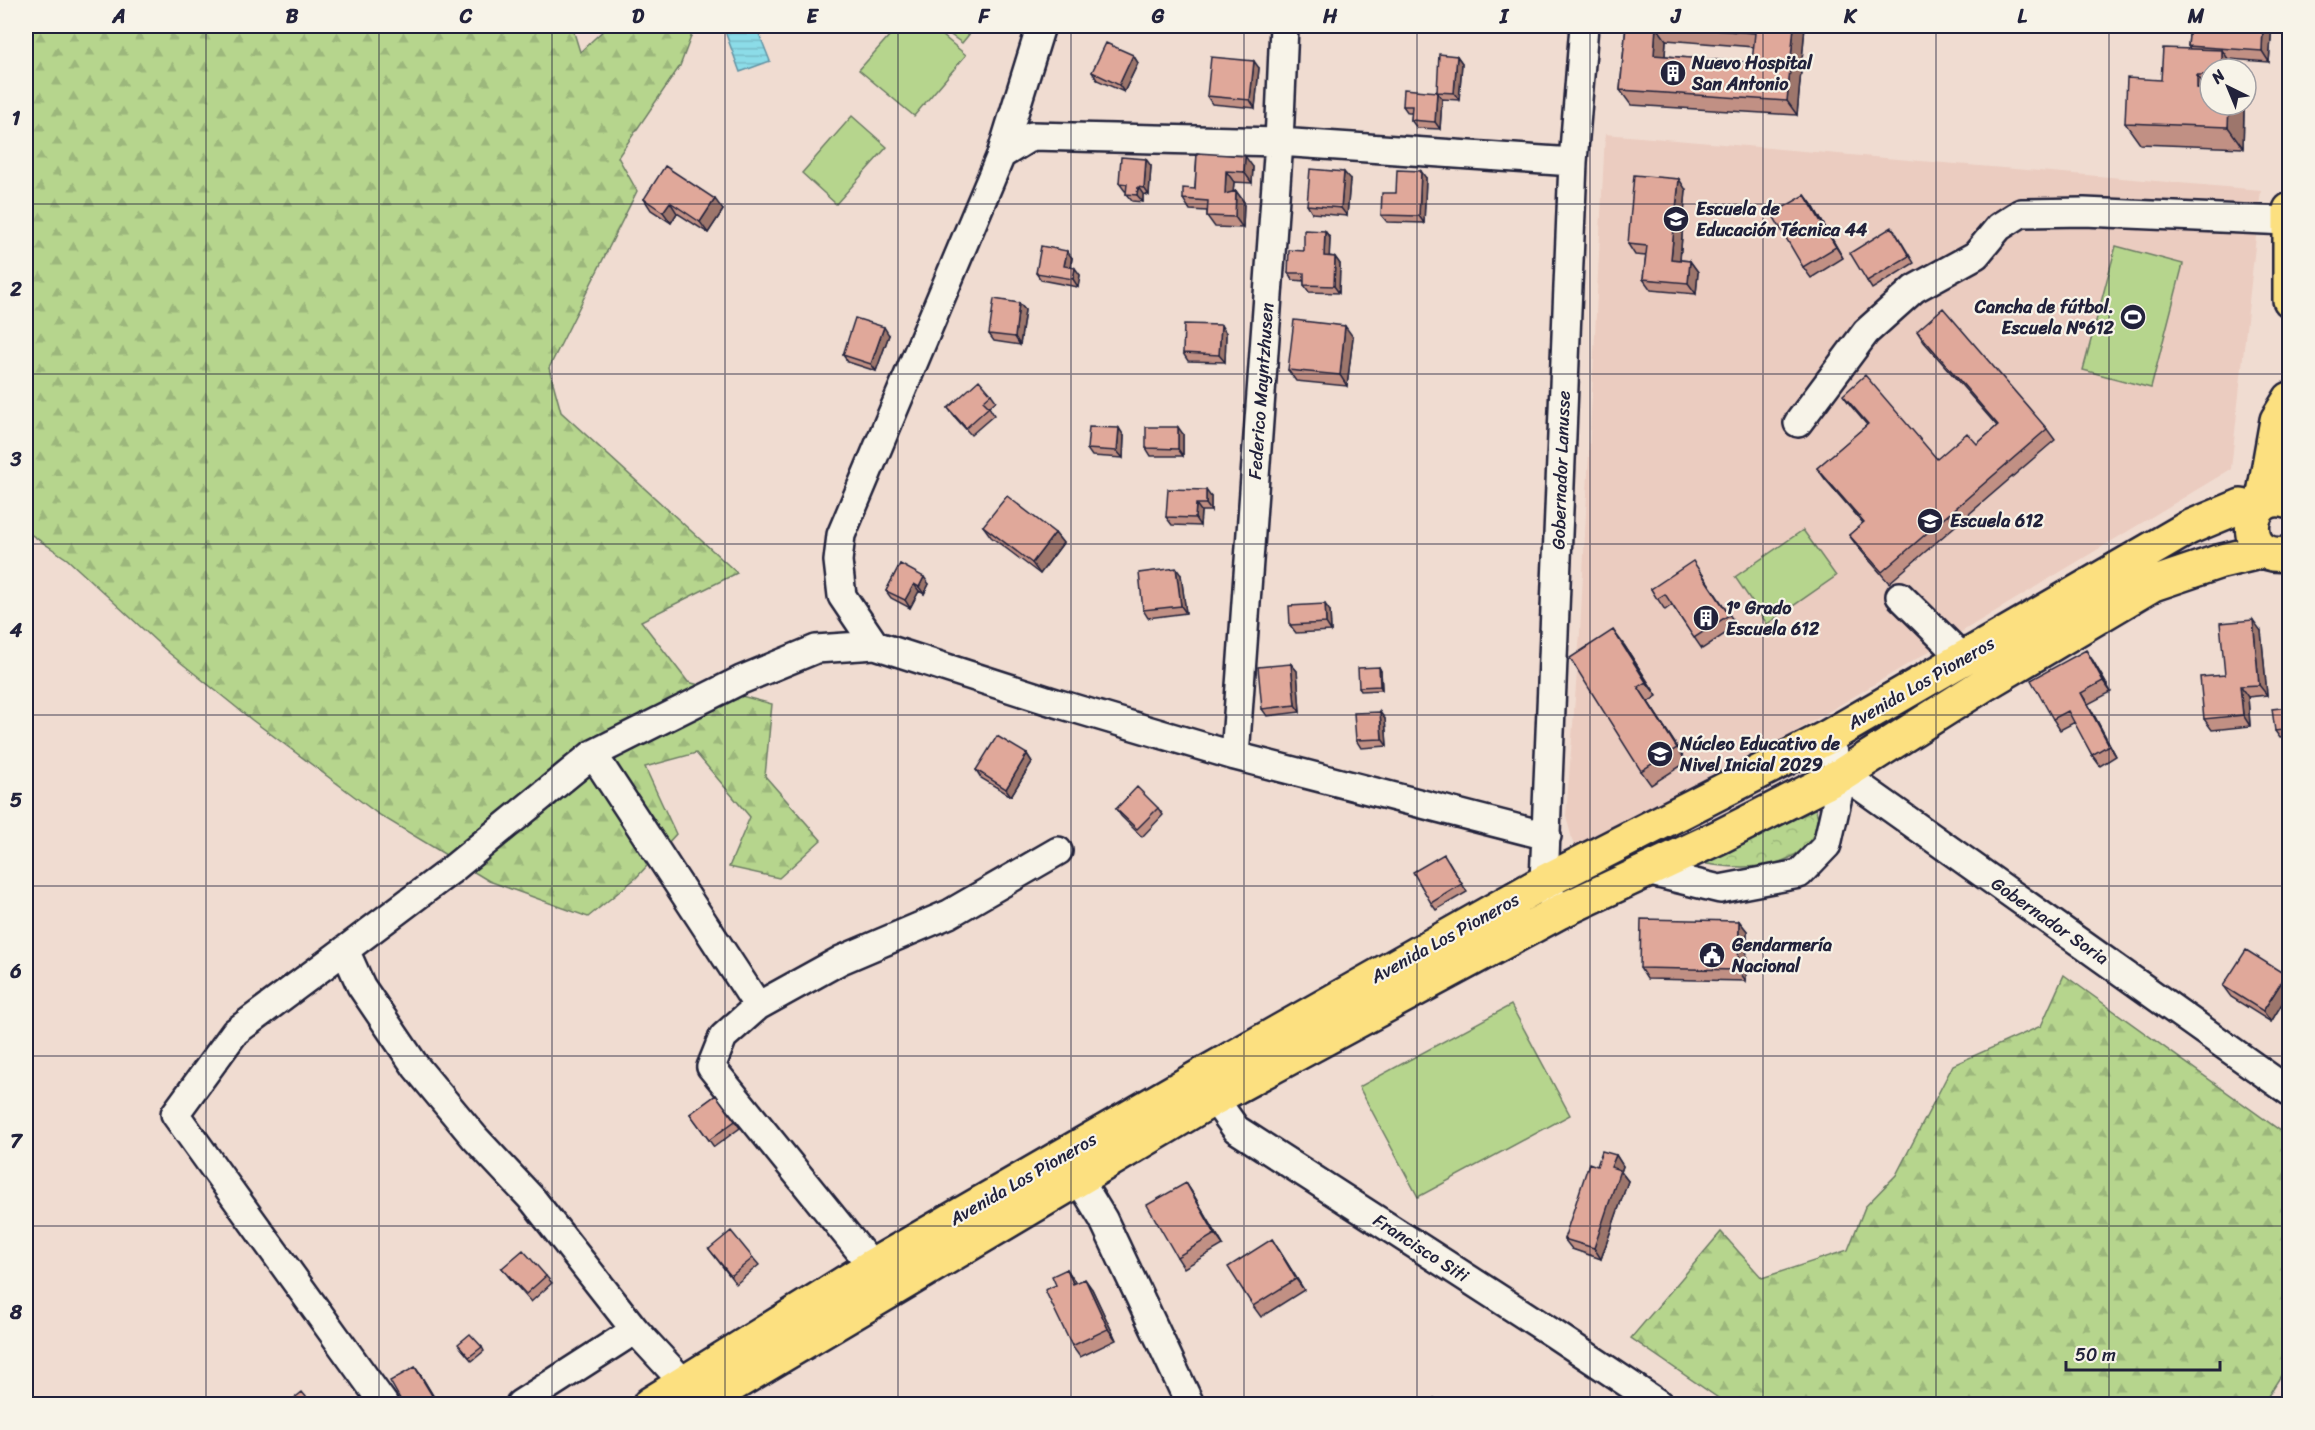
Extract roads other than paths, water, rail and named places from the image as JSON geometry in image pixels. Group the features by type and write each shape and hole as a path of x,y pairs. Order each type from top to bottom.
{"main road":[{"path":"2289,215 2289,300"},
{"path":"2283,553 2253,537 2251,528 2269,506 2277,420 2289,399"},
{"name":"Avenida Los Pioneros","path":"650,1404 694,1397 1078,1178 1206,1088 1544,882 1826,738 2188,528 2241,506 2269,506"},
{"name":"Avenida Los Pioneros","path":"694,1397 873,1266 1206,1088 1843,774 1983,685 2153,584 2218,562 2283,553"}],"street":[{"path":"875,645 842,596 838,561 841,535 1001,155 1041,26"},
{"name":"Federico Mayntzhusen","path":"1235,756 1279,142 1284,26"},
{"name":"Gobernador Lanusse","path":"1544,882 1573,162 1584,26"},
{"path":"1001,155 1032,136 1279,142 1573,162"},
{"path":"1798,423 1866,332 1914,290 1976,255 1999,227 2021,213 2289,215"},
{"path":"1900,596 1964,659"},
{"path":"384,1404 175,1114 235,1032 450,871 593,754 741,680 816,649 875,645 1056,703 1235,756 1547,836"},
{"name":"Gobernador Soria","path":"1826,738 1843,774 2289,1092"},
{"path":"593,754 758,1006"},
{"path":"1646,871 1720,889 1798,874 1827,845 1843,774"},
{"path":"873,1266 711,1067 723,1036 758,1006 841,960 949,914 1058,851"},
{"path":"1544,882 1559,912"},
{"path":"345,950 361,986 416,1067 475,1138 533,1200 636,1330 694,1397"},
{"name":"Francisco Siti","path":"1206,1088 1236,1129 1659,1404"},
{"path":"1078,1178 1103,1219 1190,1404"},
{"path":"520,1404 636,1330"}],"water":[{"path":"723,26 756,26 770,61 740,72"}],"place":[{"name":"Nuevo Hospital San Antonio","path":"1673,73"},
{"name":"Escuela de Educación Técnica 44","path":"1676,219"},
{"name":"Cancha de fútbol. Escuela Nº612","path":"2133,317"},
{"name":"Escuela 612","path":"1930,521"},
{"name":"1º Grado Escuela 612","path":"1706,618"},
{"name":"Núcleo Educativo de Nivel Inicial 2029","path":"1660,754"},
{"name":"Gendarmería Nacional","path":"1712,955"}]}
